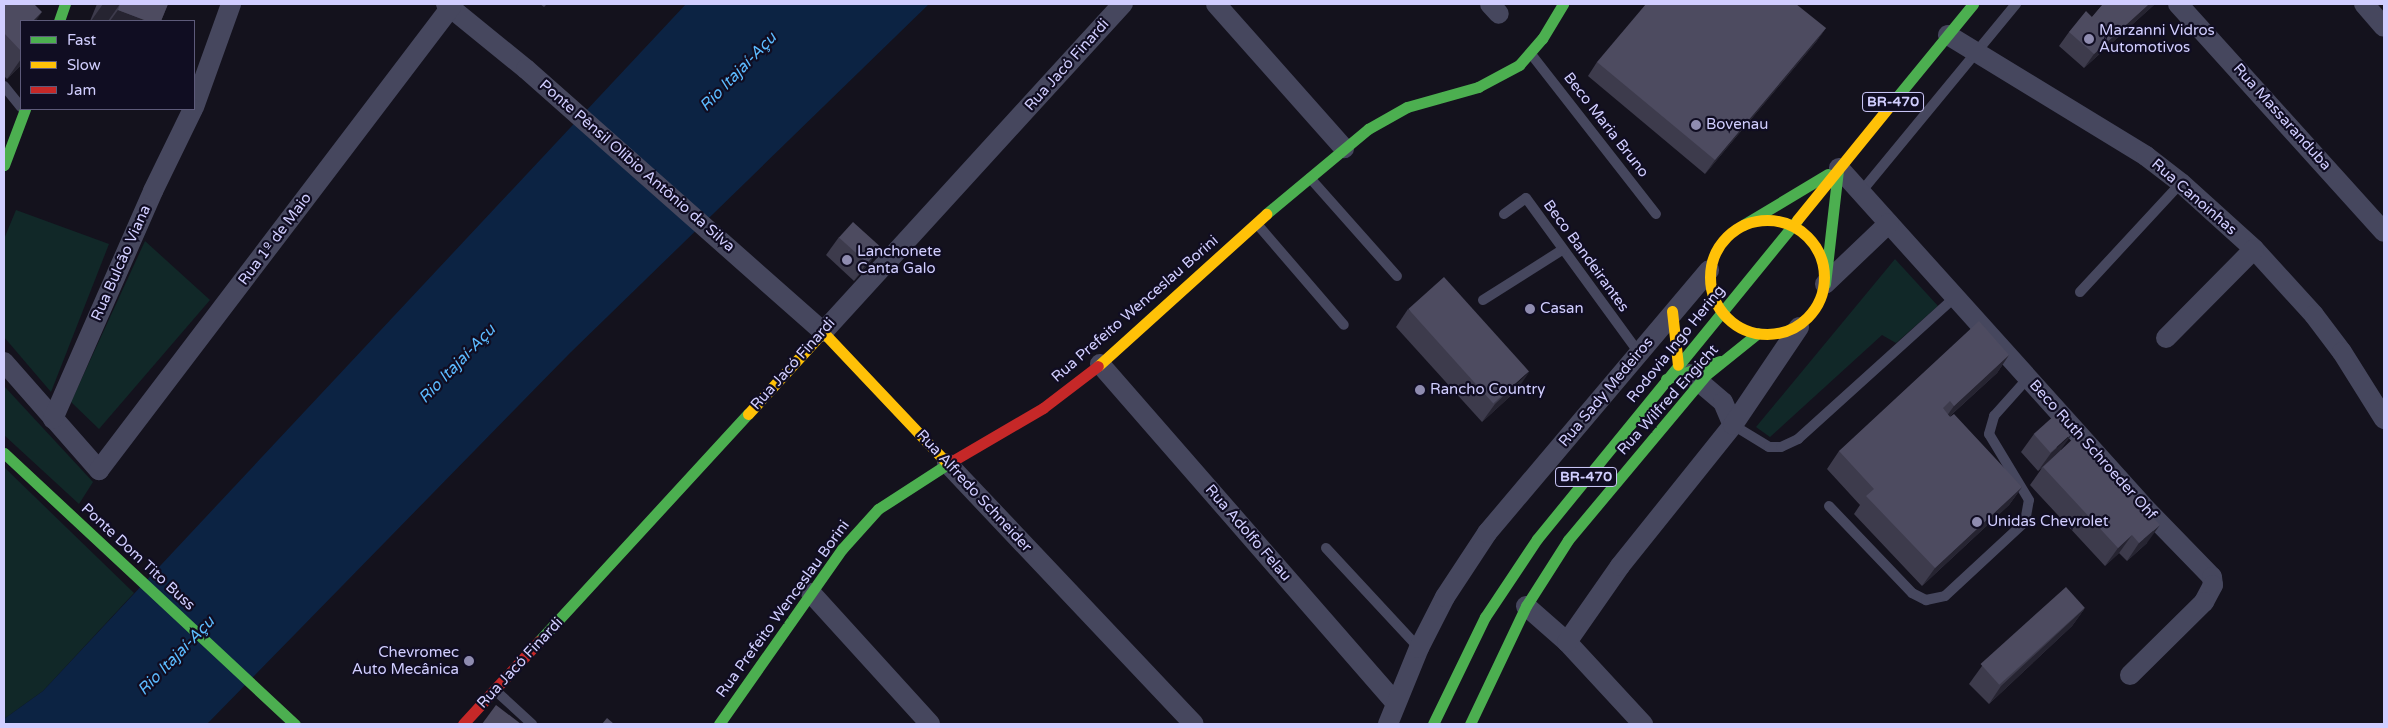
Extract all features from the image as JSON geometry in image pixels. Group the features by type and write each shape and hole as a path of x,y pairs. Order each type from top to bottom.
{"main road":[{"path":"59,20 66,4"},
{"name":"Rua Prefeito Wenceslau Borini","path":"719,724 842,549 878,509 947,463 1035,413 1100,364 1256,223 1344,148 1407,107 1495,80 1530,54 1563,4"},
{"name":"Rodovia Ingo Hering","path":"1433,724 1462,661 1510,578 1572,494 1666,379 1688,373 1720,313 1973,4"},
{"path":"4,165 23,110"},
{"path":"1839,168 1830,219 1825,284 1817,309 1799,327 1782,332 1758,333 1735,324 1720,313 1710,292 1709,270 1721,243 1743,225 1797,190 1839,168"},
{"path":"1743,225 1767,220 1792,226 1811,240 1823,260 1825,284"},
{"path":"1672,311 1688,373 1720,361"},
{"name":"Rua Alfredo Schneider","path":"823,332 947,463"},
{"name":"Rua Jacó Finardi","path":"464,724 823,332"},
{"name":"Rua Wilfred Engicht","path":"1470,724 1526,606 1568,540 1606,491 1688,373 1720,361 1758,333"},
{"name":"Ponte Dom Tito Buss","path":"4,453 293,723"}],"street":[{"name":"Rua Bulcão Viana","path":"195,103 231,4"},
{"name":"Rua Jacó Finardi","path":"823,332 1123,4"},
{"path":"1216,4 1344,148"},
{"name":"Rua Massaranduba","path":"2178,4 2384,232"},
{"path":"2364,4 2384,27"},
{"name":"Ponte Pênsil Olíbio Antônio da Silva","path":"448,6 526,69 748,264"},
{"name":"Rua 1º de Maio","path":"53,419 99,470 448,6"},
{"name":"Rua Canoinhas","path":"1948,35 2146,156 2181,183 2254,249 2336,344 2384,420"},
{"name":"Rua Bulcão Viana","path":"53,419 153,191 192,110"},
{"name":"Beco Ruth Schroeder Ohf","path":"1839,168 2142,505 2212,577 2210,594 2204,602 2130,675"},
{"path":"1825,284 1889,223"},
{"path":"2166,338 2254,249"},
{"name":"Rua Alfredo Schneider","path":"748,264 823,332"},
{"name":"Rua Sady Medeiros","path":"1388,724 1419,648 1445,597 1487,533 1639,353 1672,311 1709,270"},
{"path":"1567,642 1620,566 1733,425 1799,327"},
{"path":"4,362 53,419"},
{"name":"Rua Adolfo Felau","path":"1100,364 1396,702"},
{"path":"1688,373 1723,402 1733,425"},
{"name":"Rua Alfredo Schneider","path":"947,463 1194,724"},
{"path":"811,593 930,724"},
{"path":"1526,606 1567,642 1643,724"}],"lane":[{"path":"1861,192 2016,4"},
{"name":"Beco Maria Bruno","path":"1530,54 1656,214"},
{"path":"4,86 20,105"},
{"path":"1310,177 1397,276"},
{"path":"2080,292 2181,183"},
{"name":"Beco Bandeirantes","path":"1504,214 1526,198 1562,250 1639,353"},
{"path":"1256,223 1344,325"},
{"path":"1483,300 1562,250"},
{"path":"1733,425 1769,447 1781,447 1798,439 1955,297"},
{"path":"1829,506 1912,593 1926,600 1945,596 2025,522 2029,500 1990,434 1994,416 2028,378"},
{"path":"1326,548 1419,648"},
{"path":"495,690 532,724"}],"green space":[{"path":"16,210 109,244 51,392 4,337 4,239"},
{"path":"145,241 210,300 99,429 71,402"},
{"path":"1895,259 1938,306 1896,343 1882,335 1770,437 1756,427"},
{"path":"4,386 93,482 79,504 4,435"},
{"path":"4,467 134,593 43,691 4,719"}],"water":[{"name":"Rio Itajaí-Açu","path":"686,4 929,4 570,353 207,724 4,724 4,719 43,691"}],"building":[{"path":"4,4 34,4 42,12 34,20 20,20 20,50 4,33"},
{"path":"120,4 168,4 161,20 144,20 118,10"},
{"name":"Bovenau","path":"1646,4 1796,4 1826,28 1715,160 1597,62"},
{"name":"Marzanni Vidros Automotivos","path":"2103,4 2149,4 2094,54 2069,32 2086,11 2092,17"},
{"path":"853,222 881,247 867,263 839,238"},
{"path":"1444,277 1529,371 1493,403 1408,309"},
{"path":"1979,321 2009,355 1954,406 1950,401 1943,408 1950,417 1954,414 2022,487 1935,568 1866,496 1874,489 1839,451"},
{"path":"2056,414 2073,433 2050,453 2034,434"},
{"path":"2077,435 2160,525 2139,543 2132,535 2118,548 2043,467"},
{"path":"2066,587 2085,608 1999,685 1981,664"},
{"path":"496,705 521,724 482,724"},
{"path":"607,718 614,724 602,724"}],"traffic: fast":[{"path":"59,20 65,4"},
{"path":"1266,214 1368,129 1407,107 1478,87 1519,65 1542,39 1563,4"},
{"path":"1892,103 1973,4"},
{"path":"4,165 25,110"},
{"path":"1825,284 1838,170"},
{"path":"1743,225 1828,174"},
{"path":"1433,724 1485,617 1537,539 1797,220"},
{"path":"1470,724 1526,606 1568,540 1707,374 1758,333"},
{"path":"1666,379 1720,361"},
{"path":"539,641 748,414"},
{"path":"4,453 295,724"},
{"path":"719,724 842,549 878,509 949,463"}],"traffic: slow":[{"path":"1797,220 1892,103"},
{"path":"1098,366 1266,214"},
{"path":"1767,220 1789,224 1807,237 1820,255 1824,277 1820,299 1807,317 1789,330 1767,334 1745,330 1727,317 1714,299 1710,277 1714,255 1727,237 1745,224 1767,220"},
{"path":"1672,311 1678,365"},
{"path":"748,414 823,332 947,463"}],"traffic: jam":[{"path":"949,463 1043,408 1098,366"},
{"path":"463,724 539,641"}],"place":[{"name":"Marzanni Vidros Automotivos","path":"2089,39"},
{"name":"Bovenau","path":"1696,125"},
{"name":"Lanchonete Canta Galo","path":"847,260"},
{"name":"Casan","path":"1530,309"},
{"name":"Rancho Country","path":"1420,390"},
{"name":"Unidas Chevrolet","path":"1977,522"},
{"name":"Chevromec Auto Mecânica","path":"469,661"}]}
